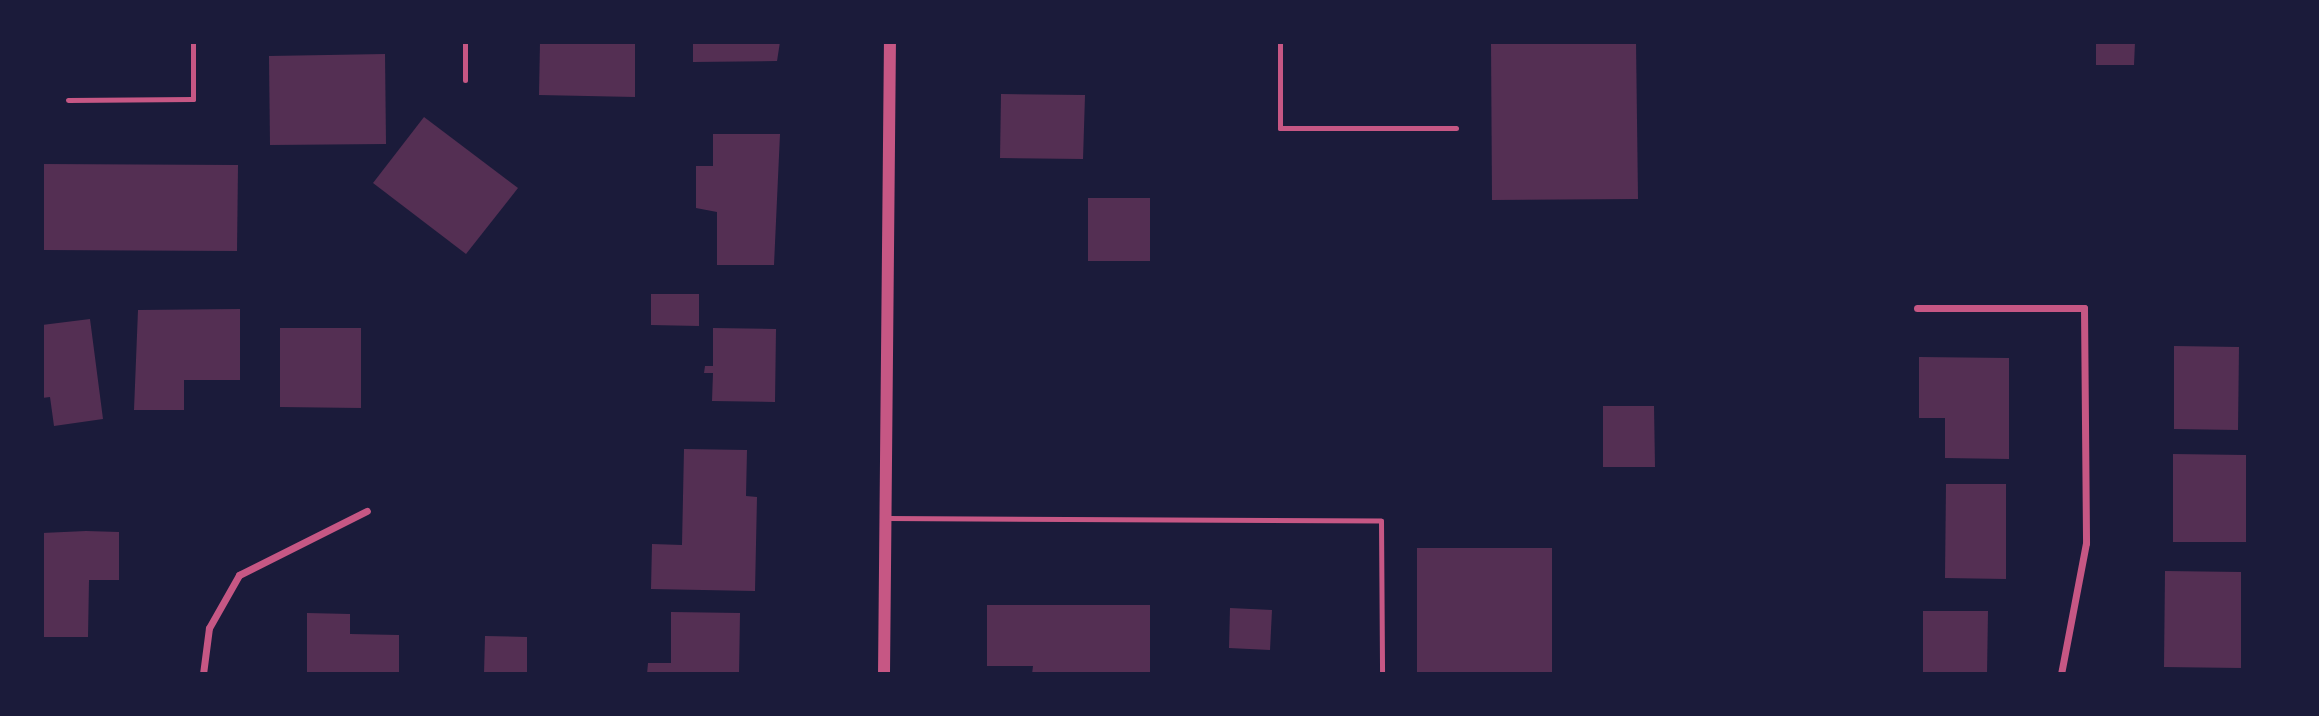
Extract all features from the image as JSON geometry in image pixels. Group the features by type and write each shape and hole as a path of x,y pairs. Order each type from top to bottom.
{"street":[{"path":"884,674 890,42"},
{"path":"1917,308 2084,308 2086,543 2062,674"},
{"path":"203,674 209,628 239,575 367,511"}],"lane":[{"path":"68,100 193,99 193,42"},
{"path":"465,42 465,80"},
{"path":"1280,42 1280,128 1456,128"},
{"path":"886,518 1381,521 1382,674"}],"building":[{"path":"540,42 635,44 635,97 539,95"},
{"path":"693,42 780,42 777,61 693,62"},
{"path":"1491,42 1636,42 1638,199 1492,200"},
{"path":"2096,42 2135,42 2134,65 2096,65"},
{"path":"385,54 386,144 270,145 269,56"},
{"path":"1001,94 1085,95 1083,159 1000,158"},
{"path":"424,117 518,188 466,254 373,183"},
{"path":"713,134 780,134 774,265 717,265 717,212 696,208 696,166 713,166"},
{"path":"42,164 238,165 237,251 42,250"},
{"path":"1088,198 1150,198 1150,261 1088,261"},
{"path":"651,294 699,294 699,326 651,325"},
{"path":"240,309 240,380 184,380 184,410 134,410 138,310"},
{"path":"90,319 103,419 54,426 50,397 42,398 42,325"},
{"path":"280,328 361,328 361,408 280,407"},
{"path":"713,328 776,329 775,402 712,401 713,373 704,373 705,366 713,366"},
{"path":"2174,346 2239,347 2238,430 2174,429"},
{"path":"1919,357 2009,358 2009,459 1945,458 1945,418 1919,418"},
{"path":"1603,406 1654,406 1655,467 1603,467"},
{"path":"684,449 747,450 746,496 757,497 755,591 651,589 652,544 682,545"},
{"path":"2173,454 2246,455 2246,542 2173,542"},
{"path":"1946,484 2006,484 2006,579 1945,578"},
{"path":"119,532 119,580 89,580 88,637 42,637 42,533"},
{"path":"1417,548 1552,548 1552,674 1417,674"},
{"path":"2165,571 2241,572 2241,668 2164,667"},
{"path":"987,605 1150,605 1150,674 1032,674 1033,666 987,666"},
{"path":"1230,608 1272,610 1270,650 1229,648"},
{"path":"1923,611 1988,611 1987,674 1923,674"},
{"path":"671,612 740,613 739,674 647,674 648,663 671,663"},
{"path":"307,613 350,614 350,634 399,635 399,674 307,674"},
{"path":"485,636 527,637 527,674 484,674"}]}
